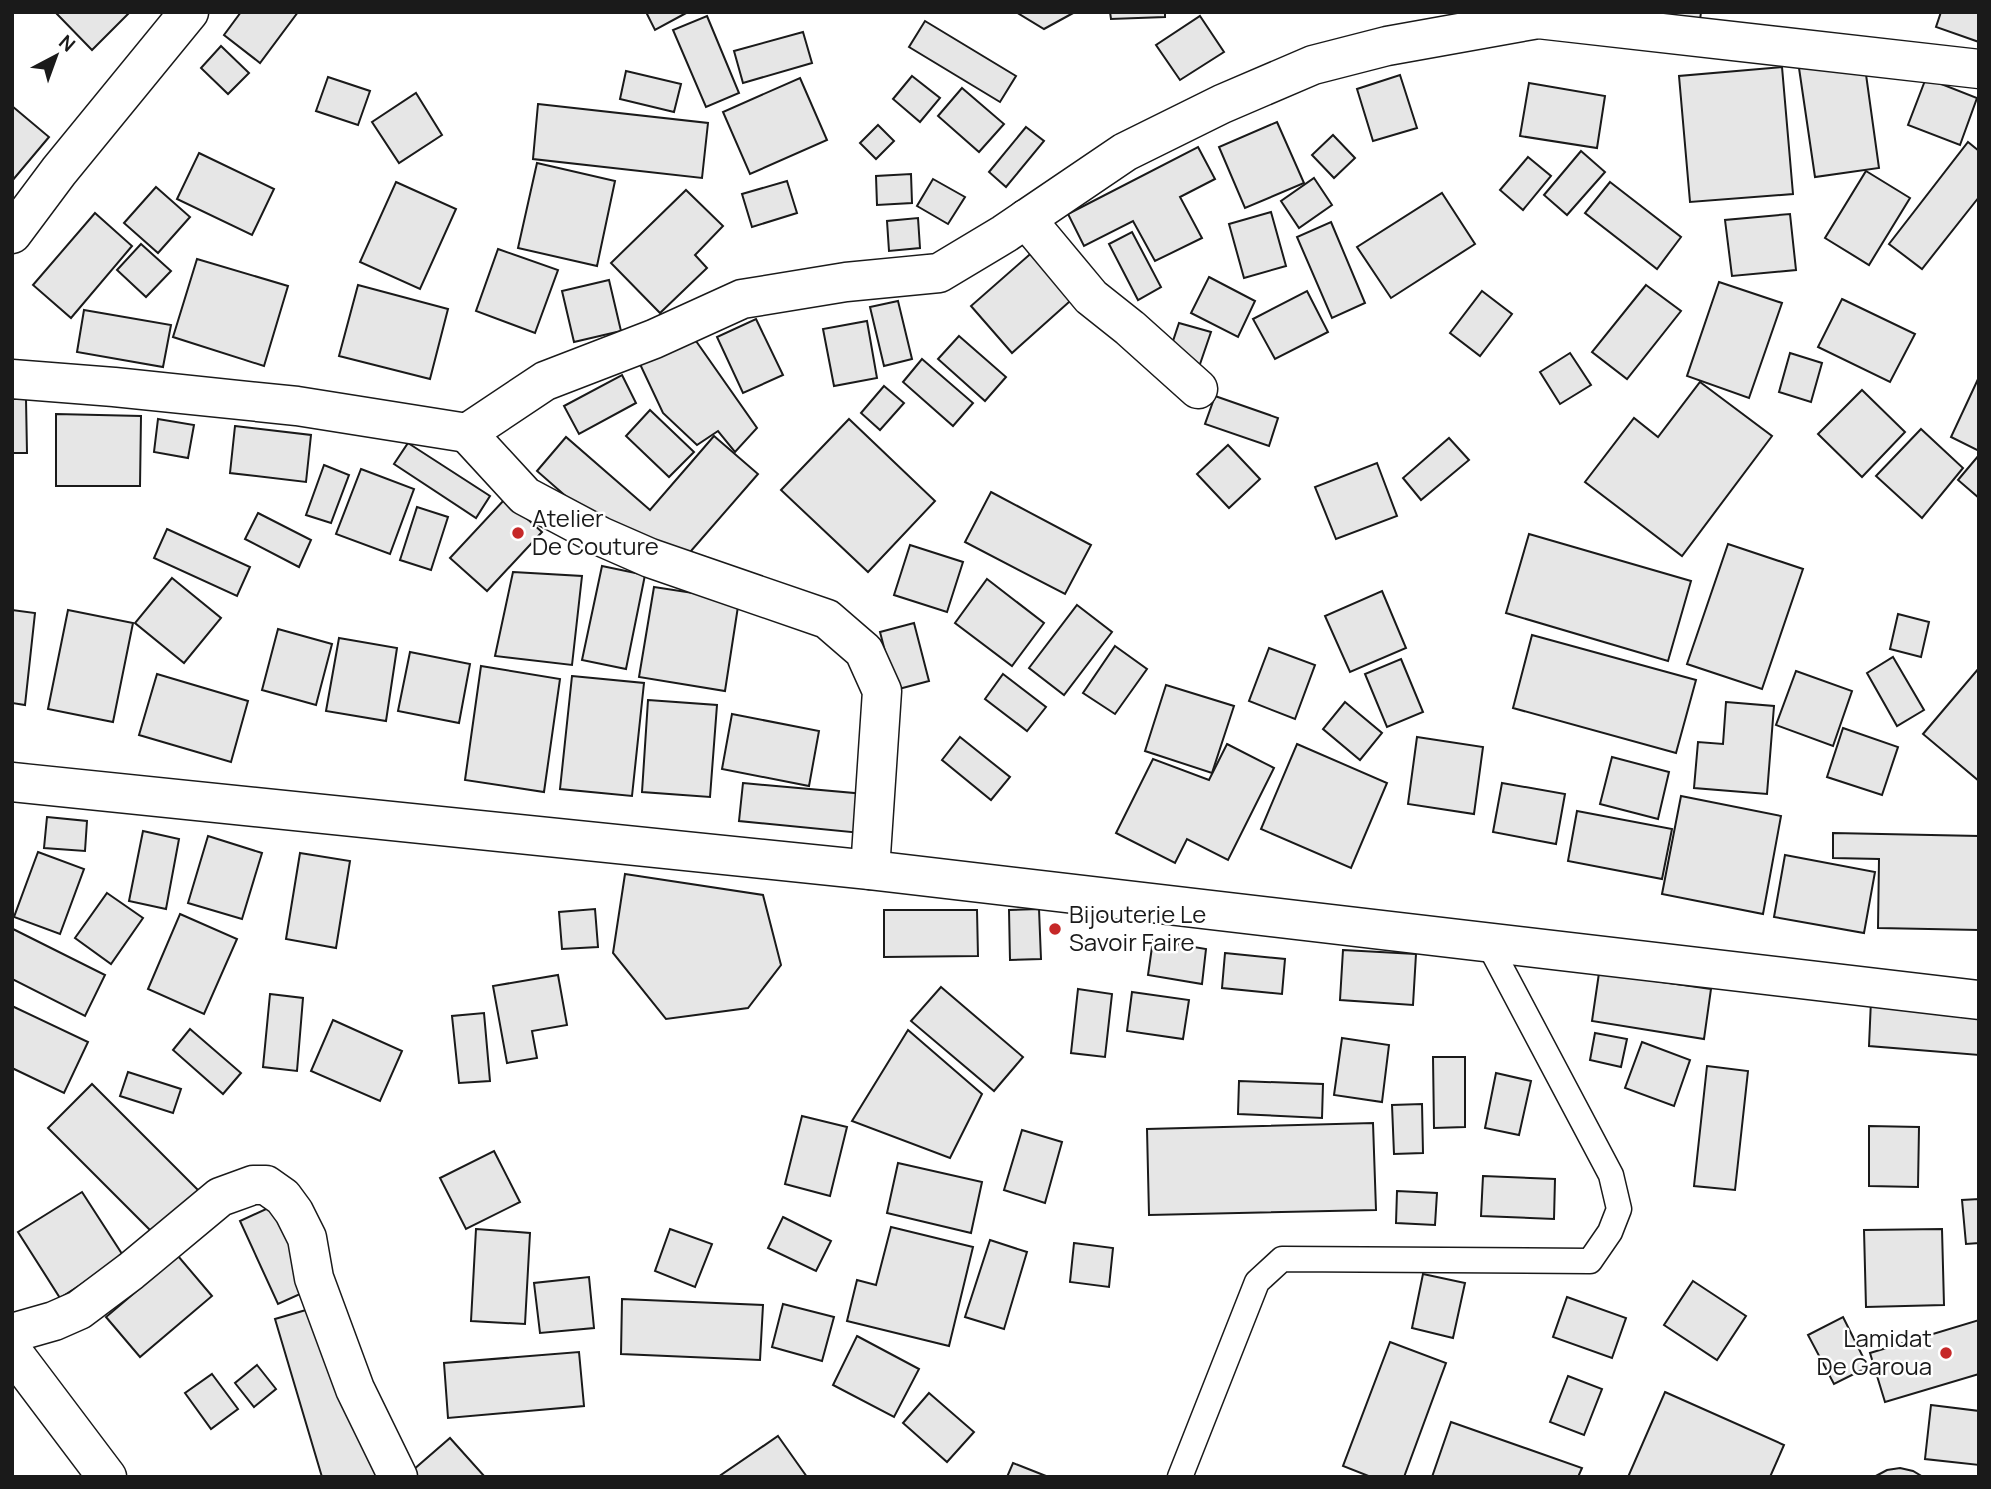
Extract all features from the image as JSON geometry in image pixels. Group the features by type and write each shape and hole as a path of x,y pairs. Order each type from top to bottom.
{"street":[{"path":"12,234 189,12"},
{"path":"467,433 545,380 654,339 742,299 846,282 939,274 1125,152 1222,104 1313,65 1387,46 1538,19 1979,69"},
{"path":"1026,219 1091,297 1198,389"},
{"path":"12,379 297,406 467,433 525,496 602,537 650,558 827,619 864,651 882,691 870,870"},
{"path":"12,782 870,870 1979,1000"},
{"path":"12,1333 54,1321 79,1310 131,1272 220,1197 253,1185 266,1185 283,1197 295,1212 303,1229 314,1278 355,1389 398,1477"},
{"path":"12,1351 107,1477"}],"lane":[{"path":"1181,1477 1256,1282 1282,1259 1590,1261 1610,1232 1619,1209 1611,1175 1488,943"}],"building":[{"path":"55,12 130,12 92,50"},
{"path":"241,12 298,12 260,63 224,35"},
{"path":"646,12 688,12 655,30"},
{"path":"1016,12 1075,12 1044,29"},
{"path":"1110,12 1165,12 1165,17 1111,19"},
{"path":"1656,12 1701,12 1700,20"},
{"path":"1941,12 1979,12 1979,42 1936,27"},
{"path":"707,16 739,93 706,107 673,30"},
{"path":"1200,16 1224,52 1180,80 1156,45"},
{"path":"925,21 1016,76 1000,102 909,47"},
{"path":"803,32 812,63 743,83 734,51"},
{"path":"221,46 249,73 228,94 201,68"},
{"path":"1864,60 1879,168 1815,177 1799,68"},
{"path":"1782,67 1793,194 1690,202 1679,76"},
{"path":"626,71 681,84 674,112 620,99"},
{"path":"1400,75 1417,128 1373,141 1357,89"},
{"path":"912,76 940,98 920,122 893,99"},
{"path":"328,77 370,91 358,125 316,111"},
{"path":"800,78 827,140 750,174 723,112"},
{"path":"1926,78 1977,98 1960,145 1908,125"},
{"path":"1529,83 1605,96 1597,148 1520,136"},
{"path":"962,88 1004,124 979,152 938,116"},
{"path":"416,93 442,135 399,163 372,122"},
{"path":"538,104 708,123 702,178 533,159"},
{"path":"12,106 49,137 12,181"},
{"path":"1277,122 1304,183 1245,208 1219,147"},
{"path":"878,125 894,141 876,159 860,143"},
{"path":"1026,127 1044,141 1006,187 989,172"},
{"path":"1333,135 1355,158 1334,178 1312,155"},
{"path":"1968,142 1979,151 1979,197 1922,269 1889,244"},
{"path":"1198,147 1215,179 1180,197 1202,238 1155,261 1133,221 1084,246 1068,214"},
{"path":"1581,151 1605,172 1567,215 1544,195"},
{"path":"199,153 274,189 252,235 177,199"},
{"path":"1528,157 1551,176 1523,210 1500,190"},
{"path":"537,163 615,181 597,266 518,248"},
{"path":"1866,171 1910,198 1869,265 1825,238"},
{"path":"911,174 912,203 877,205 876,176"},
{"path":"1314,178 1332,205 1299,228 1281,201"},
{"path":"933,179 965,197 948,224 917,206"},
{"path":"787,181 797,213 752,227 742,194"},
{"path":"396,182 456,209 420,289 360,262"},
{"path":"1610,182 1681,237 1657,269 1585,213"},
{"path":"156,187 190,217 158,253 124,223"},
{"path":"686,190 723,226 695,255 707,268 660,313 611,263"},
{"path":"1442,193 1475,244 1391,298 1357,247"},
{"path":"1271,212 1286,266 1244,278 1229,224"},
{"path":"95,213 132,246 71,318 33,285"},
{"path":"1790,214 1796,270 1732,276 1725,220"},
{"path":"918,218 920,248 889,251 887,221"},
{"path":"1331,222 1365,303 1332,318 1297,237"},
{"path":"1132,232 1161,287 1138,300 1109,244"},
{"path":"141,244 171,271 146,297 117,270"},
{"path":"498,249 558,270 535,333 476,311"},
{"path":"1036,249 1078,294 1012,353 971,306"},
{"path":"197,259 288,286 264,366 173,337"},
{"path":"1209,277 1255,301 1238,337 1191,313"},
{"path":"609,280 621,331 574,342 562,291"},
{"path":"1719,282 1782,303 1749,398 1687,376"},
{"path":"358,285 448,309 430,379 339,356"},
{"path":"1646,285 1681,311 1627,379 1592,352"},
{"path":"1307,291 1328,332 1275,359 1253,319"},
{"path":"1482,291 1512,314 1480,356 1450,333"},
{"path":"1842,299 1915,334 1890,382 1818,347"},
{"path":"898,301 912,359 884,366 870,307"},
{"path":"84,310 171,325 163,367 77,352"},
{"path":"756,319 783,375 743,393 717,337"},
{"path":"867,321 877,378 834,386 823,329"},
{"path":"1179,323 1211,332 1199,367 1168,356"},
{"path":"959,336 1006,377 985,401 938,359"},
{"path":"696,341 757,428 735,452 718,431 697,445 663,413 639,362"},
{"path":"1570,353 1591,385 1560,404 1540,372"},
{"path":"1790,353 1822,363 1811,402 1779,392"},
{"path":"922,359 973,403 953,426 903,382"},
{"path":"622,375 636,403 579,434 564,406"},
{"path":"1979,377 1979,451 1951,437"},
{"path":"1700,382 1772,436 1682,556 1585,482 1634,418 1658,437"},
{"path":"884,386 904,403 880,430 861,413"},
{"path":"1862,390 1905,432 1862,477 1818,434"},
{"path":"1215,396 1278,418 1269,446 1205,424"},
{"path":"12,399 26,399 27,453 12,453"},
{"path":"650,410 694,452 669,477 626,436"},
{"path":"56,414 141,416 140,486 56,486"},
{"path":"158,419 194,425 188,458 154,452"},
{"path":"849,419 935,501 868,572 781,490"},
{"path":"235,426 311,435 306,482 230,473"},
{"path":"1921,429 1963,468 1922,518 1876,476"},
{"path":"714,436 758,474 664,582 537,471 566,437 650,510"},
{"path":"1449,438 1469,460 1421,500 1403,478"},
{"path":"408,443 490,496 476,518 394,464"},
{"path":"1228,445 1260,479 1229,508 1197,474"},
{"path":"1979,455 1979,498 1958,480"},
{"path":"1377,463 1397,516 1336,539 1315,487"},
{"path":"324,465 349,475 331,523 306,515"},
{"path":"361,469 414,489 390,554 336,534"},
{"path":"991,492 1091,545 1065,594 965,542"},
{"path":"505,499 542,532 487,591 450,558"},
{"path":"417,507 448,517 431,570 400,560"},
{"path":"258,513 311,540 299,567 245,539"},
{"path":"167,529 250,567 237,596 154,558"},
{"path":"1529,534 1691,581 1668,661 1506,613"},
{"path":"1728,544 1803,569 1762,689 1687,664"},
{"path":"910,545 963,562 947,612 894,595"},
{"path":"602,566 645,575 626,669 582,660"},
{"path":"513,572 582,576 572,665 495,656"},
{"path":"172,578 221,618 184,663 135,623"},
{"path":"987,579 1044,623 1012,666 955,623"},
{"path":"654,587 739,600 725,691 639,677"},
{"path":"1382,591 1406,648 1350,672 1325,616"},
{"path":"1077,605 1112,632 1064,695 1029,668"},
{"path":"12,610 35,613 25,705 12,703"},
{"path":"68,610 133,623 113,722 48,709"},
{"path":"1898,614 1929,622 1921,657 1890,649"},
{"path":"914,623 929,681 895,690 880,632"},
{"path":"278,629 332,644 316,705 262,690"},
{"path":"1532,635 1696,680 1676,753 1513,708"},
{"path":"339,638 397,648 386,721 326,711"},
{"path":"1115,646 1147,669 1115,714 1083,693"},
{"path":"1269,648 1315,665 1295,719 1249,701"},
{"path":"410,652 470,664 459,723 398,711"},
{"path":"1893,657 1924,710 1897,726 1867,673"},
{"path":"1401,659 1423,712 1387,727 1365,674"},
{"path":"481,666 560,679 544,792 465,780"},
{"path":"1979,668 1979,781 1923,734"},
{"path":"1796,671 1852,691 1833,746 1776,725"},
{"path":"157,674 248,701 231,762 139,735"},
{"path":"1003,674 1046,707 1027,731 985,699"},
{"path":"572,676 644,683 632,796 560,789"},
{"path":"1166,685 1234,706 1212,773 1145,751"},
{"path":"648,700 717,705 710,797 642,792"},
{"path":"1345,702 1382,733 1360,760 1323,729"},
{"path":"1726,702 1774,706 1767,794 1694,788 1698,742 1723,744"},
{"path":"732,714 819,731 809,786 722,769"},
{"path":"1843,728 1898,747 1882,795 1827,777"},
{"path":"960,737 1010,777 991,800 942,760"},
{"path":"1417,737 1483,747 1474,814 1408,804"},
{"path":"1227,744 1274,768 1228,860 1187,839 1175,863 1116,833 1153,759 1209,780"},
{"path":"1297,744 1387,783 1351,868 1261,829"},
{"path":"1612,757 1669,772 1658,819 1600,804"},
{"path":"743,783 865,794 861,833 739,821"},
{"path":"1502,783 1565,794 1556,844 1493,832"},
{"path":"1681,796 1781,816 1763,914 1662,894"},
{"path":"1577,811 1672,829 1662,879 1568,861"},
{"path":"47,817 87,821 85,851 44,848"},
{"path":"143,831 179,839 166,909 129,901"},
{"path":"1833,833 1979,836 1979,930 1878,928 1879,859 1833,858"},
{"path":"208,836 262,853 242,919 188,903"},
{"path":"38,852 84,869 60,934 14,917"},
{"path":"300,853 350,861 336,948 286,939"},
{"path":"1785,855 1875,872 1864,933 1774,917"},
{"path":"625,874 763,895 781,965 748,1008 666,1019 613,953"},
{"path":"107,893 143,918 111,964 75,938"},
{"path":"595,909 598,947 562,949 559,912"},
{"path":"1039,909 1041,959 1010,960 1009,910"},
{"path":"884,910 977,910 978,956 884,957"},
{"path":"180,914 237,939 204,1014 148,989"},
{"path":"13,929 105,975 85,1016 12,979"},
{"path":"1153,940 1206,949 1202,984 1148,975"},
{"path":"1343,950 1416,954 1413,1005 1340,1000"},
{"path":"1225,953 1285,959 1282,994 1222,988"},
{"path":"1599,973 1711,989 1704,1039 1592,1021"},
{"path":"558,975 567,1025 532,1031 537,1058 507,1063 493,986"},
{"path":"941,987 1023,1057 994,1091 911,1021"},
{"path":"1078,989 1112,994 1105,1057 1071,1053"},
{"path":"1132,992 1189,1000 1183,1039 1127,1031"},
{"path":"270,994 303,998 297,1071 263,1067"},
{"path":"1871,1000 1979,1007 1979,1055 1869,1046"},
{"path":"12,1006 88,1042 64,1093 12,1068"},
{"path":"484,1013 490,1081 459,1083 452,1016"},
{"path":"333,1020 402,1051 380,1101 311,1071"},
{"path":"190,1029 241,1073 223,1094 173,1050"},
{"path":"908,1030 982,1094 950,1158 852,1121"},
{"path":"1595,1033 1627,1039 1621,1067 1590,1060"},
{"path":"1342,1038 1389,1045 1382,1102 1334,1095"},
{"path":"1642,1042 1690,1060 1674,1106 1625,1088"},
{"path":"1433,1057 1465,1057 1465,1127 1434,1128"},
{"path":"1707,1066 1748,1071 1735,1190 1694,1186"},
{"path":"128,1072 181,1089 173,1113 120,1096"},
{"path":"1496,1073 1531,1081 1519,1135 1485,1128"},
{"path":"1239,1081 1323,1084 1322,1118 1238,1114"},
{"path":"92,1084 207,1199 162,1242 48,1128"},
{"path":"1422,1104 1423,1153 1394,1154 1392,1105"},
{"path":"802,1116 847,1127 830,1196 785,1184"},
{"path":"1373,1123 1376,1210 1149,1215 1147,1129"},
{"path":"1869,1126 1919,1127 1918,1187 1869,1186"},
{"path":"1022,1130 1062,1142 1045,1203 1004,1190"},
{"path":"494,1151 520,1202 466,1229 440,1178"},
{"path":"898,1163 982,1182 971,1233 887,1213"},
{"path":"1483,1176 1555,1179 1554,1219 1481,1216"},
{"path":"1397,1191 1437,1193 1435,1225 1396,1223"},
{"path":"82,1192 124,1257 60,1298 18,1232"},
{"path":"290,1198 329,1281 278,1304 240,1221"},
{"path":"1979,1199 1979,1243 1966,1244 1962,1200"},
{"path":"783,1217 831,1241 816,1271 768,1248"},
{"path":"891,1227 973,1247 949,1346 847,1321 857,1280 876,1285"},
{"path":"476,1229 530,1233 525,1324 471,1321"},
{"path":"670,1229 712,1244 695,1287 655,1271"},
{"path":"1942,1229 1944,1305 1866,1307 1864,1230"},
{"path":"990,1240 1027,1252 1004,1329 965,1317"},
{"path":"1074,1243 1113,1248 1109,1287 1070,1282"},
{"path":"178,1256 212,1296 140,1357 106,1317"},
{"path":"1423,1274 1465,1283 1453,1338 1412,1328"},
{"path":"589,1277 594,1328 540,1333 534,1283"},
{"path":"1693,1281 1746,1316 1717,1360 1664,1325"},
{"path":"1567,1297 1626,1318 1612,1358 1553,1337"},
{"path":"622,1299 763,1305 760,1360 621,1354"},
{"path":"337,1301 389,1477 322,1477 275,1319"},
{"path":"783,1304 834,1317 822,1361 772,1347"},
{"path":"1843,1317 1868,1367 1834,1384 1808,1335"},
{"path":"1979,1320 1979,1374 1885,1402 1870,1353"},
{"path":"857,1336 919,1369 894,1417 833,1385"},
{"path":"1390,1342 1446,1363 1404,1477 1371,1477 1343,1466"},
{"path":"579,1352 584,1406 448,1418 444,1363"},
{"path":"257,1365 276,1389 254,1407 235,1383"},
{"path":"212,1374 238,1409 211,1429 185,1393"},
{"path":"1568,1376 1602,1389 1584,1435 1550,1422"},
{"path":"1665,1392 1784,1445 1770,1477 1628,1477"},
{"path":"929,1393 974,1432 947,1462 903,1423"},
{"path":"1931,1405 1979,1411 1979,1465 1925,1459"},
{"path":"1451,1422 1582,1468 1578,1477 1432,1477"},
{"path":"778,1436 807,1477 718,1477"},
{"path":"450,1438 485,1477 405,1477"},
{"path":"1013,1463 1046,1476 1046,1477 1007,1477"},
{"path":"1900,1468 1923,1477 1874,1477 1887,1470"}],"place":[{"name":"Atelier De Couture","path":"518,533"},
{"name":"Bijouterie Le Savoir Faire","path":"1055,929"},
{"name":"Lamidat De Garoua","path":"1946,1353"}]}
